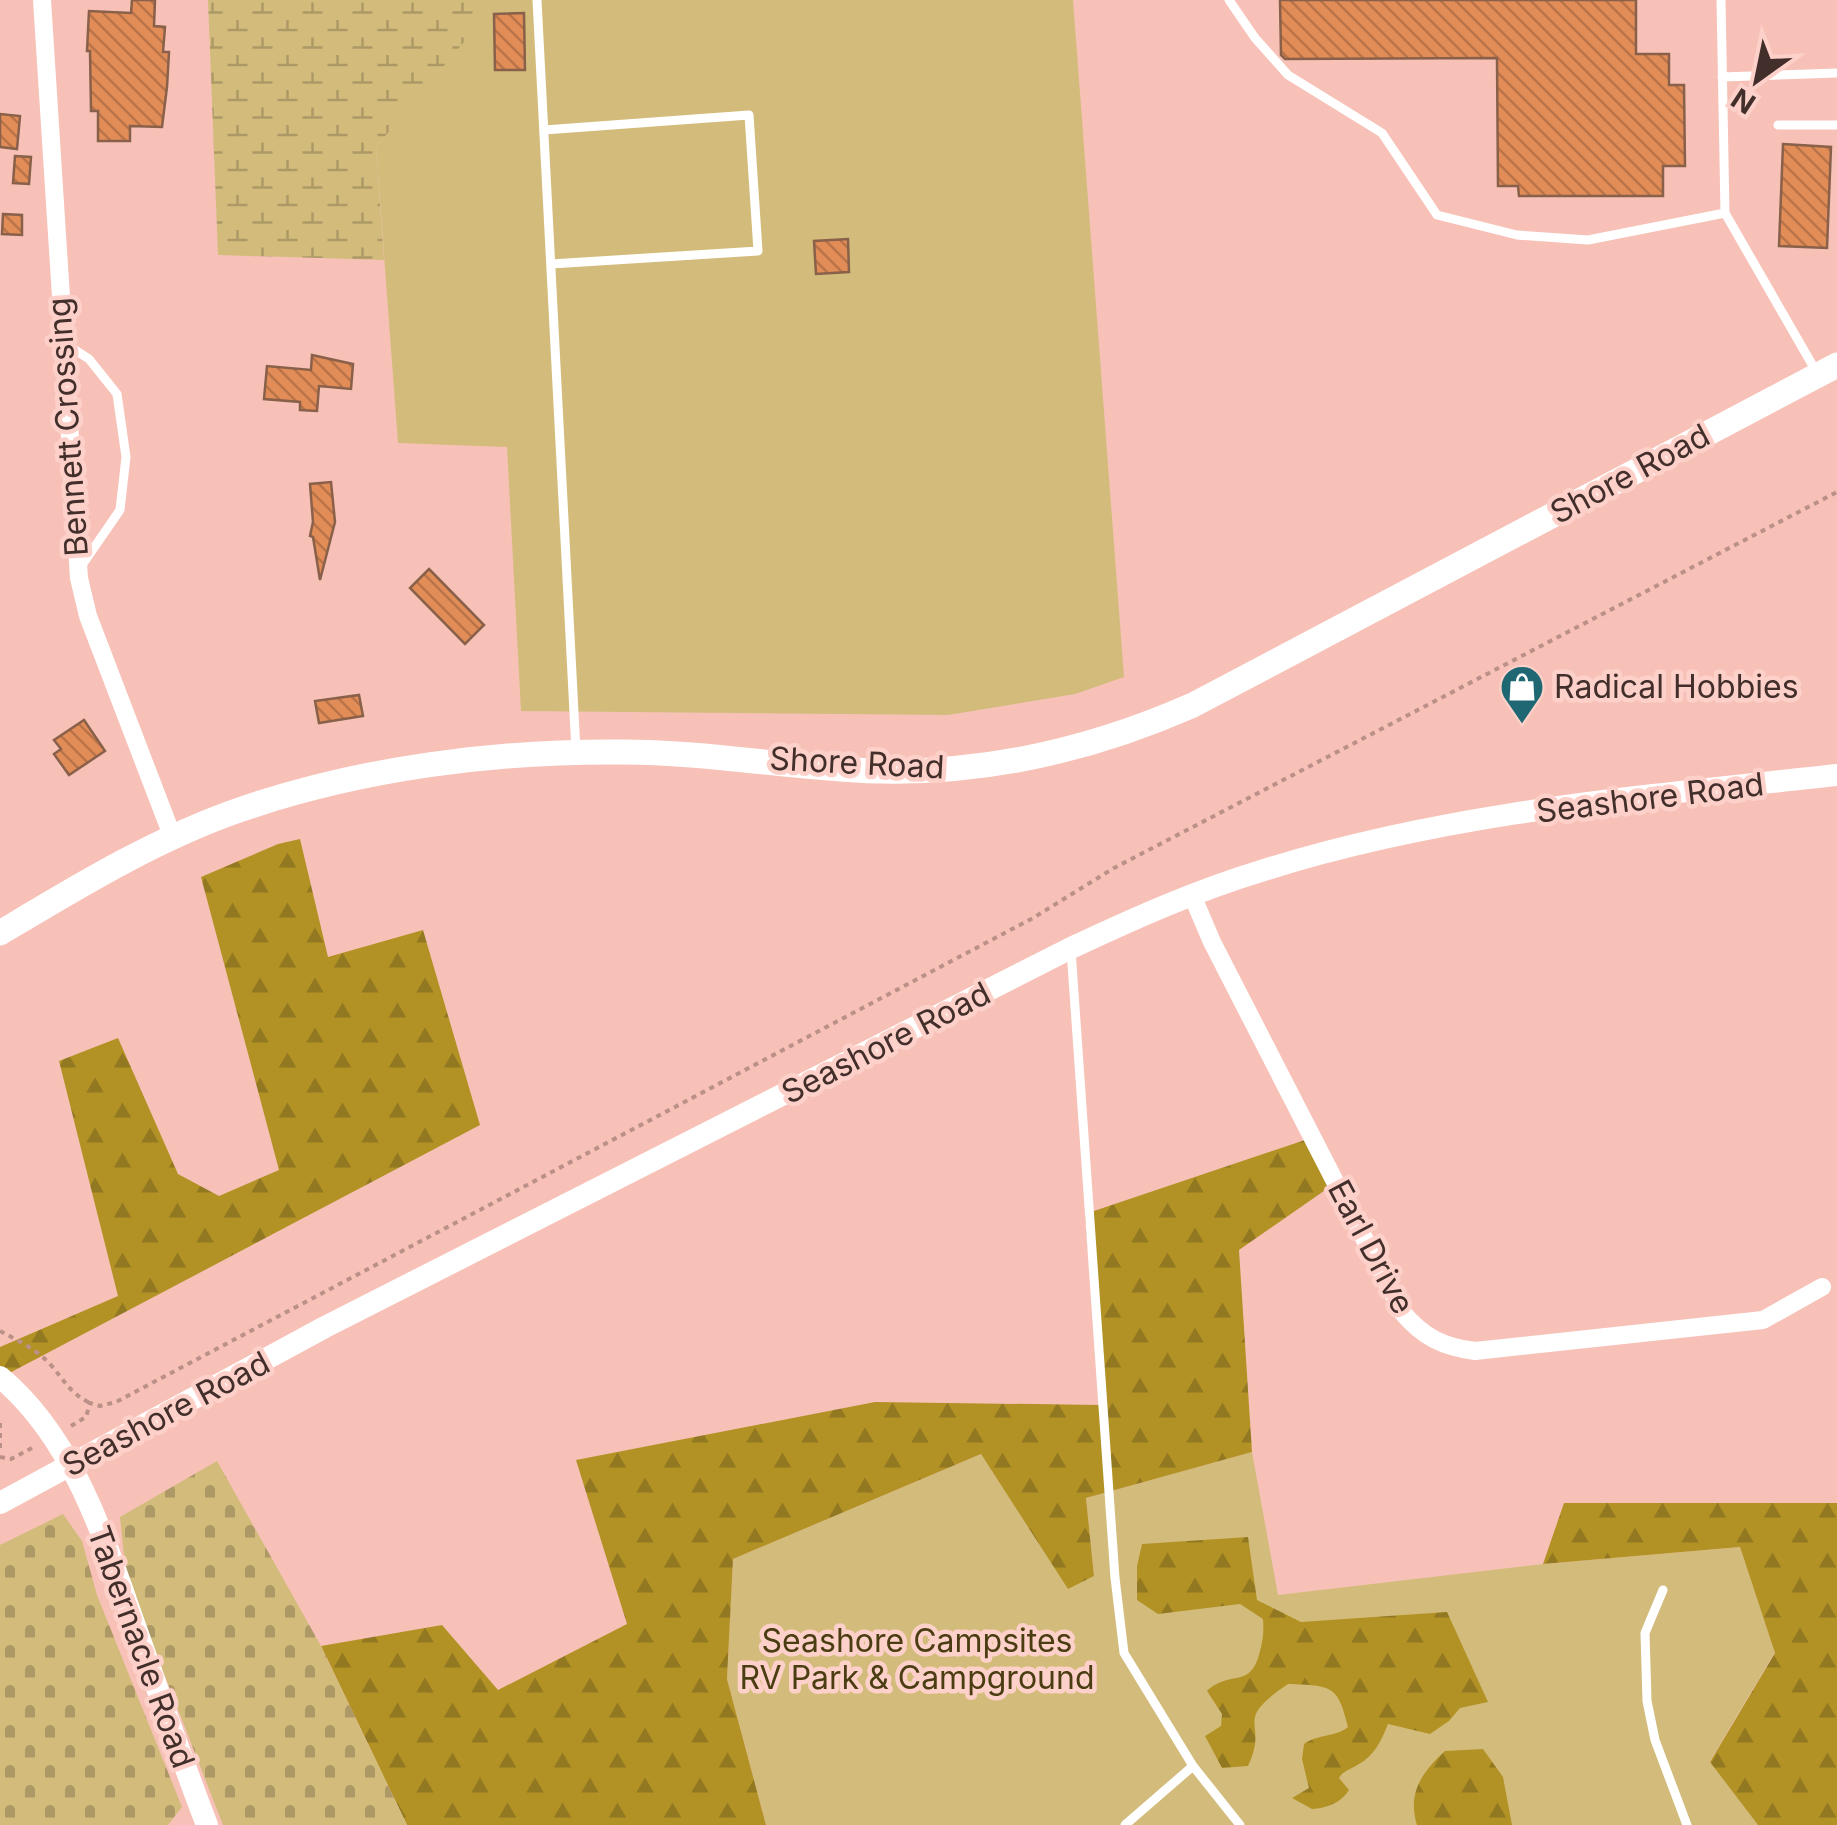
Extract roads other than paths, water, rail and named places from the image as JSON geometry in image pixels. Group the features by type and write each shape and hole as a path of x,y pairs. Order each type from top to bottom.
{"main road":[{"name":"Shore Road","path":"0,933 83,883 241,809 324,786 460,762 576,753 689,754 888,772 1012,761 1108,738 1194,704 1828,370"}],"street":[{"name":"Bennett Crossing","path":"42,0 78,570 88,616 173,838"},
{"name":"Seashore Road","path":"0,1502 325,1327 1071,948 1192,895 1278,866 1414,832 1600,802 1837,775"},
{"name":"Earl Drive","path":"1192,895 1212,942 1402,1312 1416,1329 1434,1341 1475,1351 1763,1320 1822,1287"},
{"name":"Tabernacle Road","path":"0,1376 54,1435 70,1466 115,1567 207,1825"}],"lane":[{"path":"537,0 576,753"},
{"path":"1228,0 1288,74 1382,133 1437,215 1517,235 1588,240 1725,213"},
{"path":"1720,0 1725,213 1828,370"},
{"path":"1722,78 1837,73"},
{"path":"544,130 749,114 758,251 551,264"},
{"path":"1778,125 1837,126"},
{"path":"62,342 89,359 117,394 126,457 120,510 78,570"},
{"path":"1071,948 1115,1578 1124,1653 1193,1766 1240,1825"},
{"path":"1663,1590 1646,1633 1647,1702 1655,1740 1688,1825"},
{"path":"1126,1825 1193,1766"}],"place":[{"name":"Radical Hobbies","path":"1522,725"}],"park label":[{"name":"Seashore Campsites RV Park & Campground","path":"917,1660"}]}
